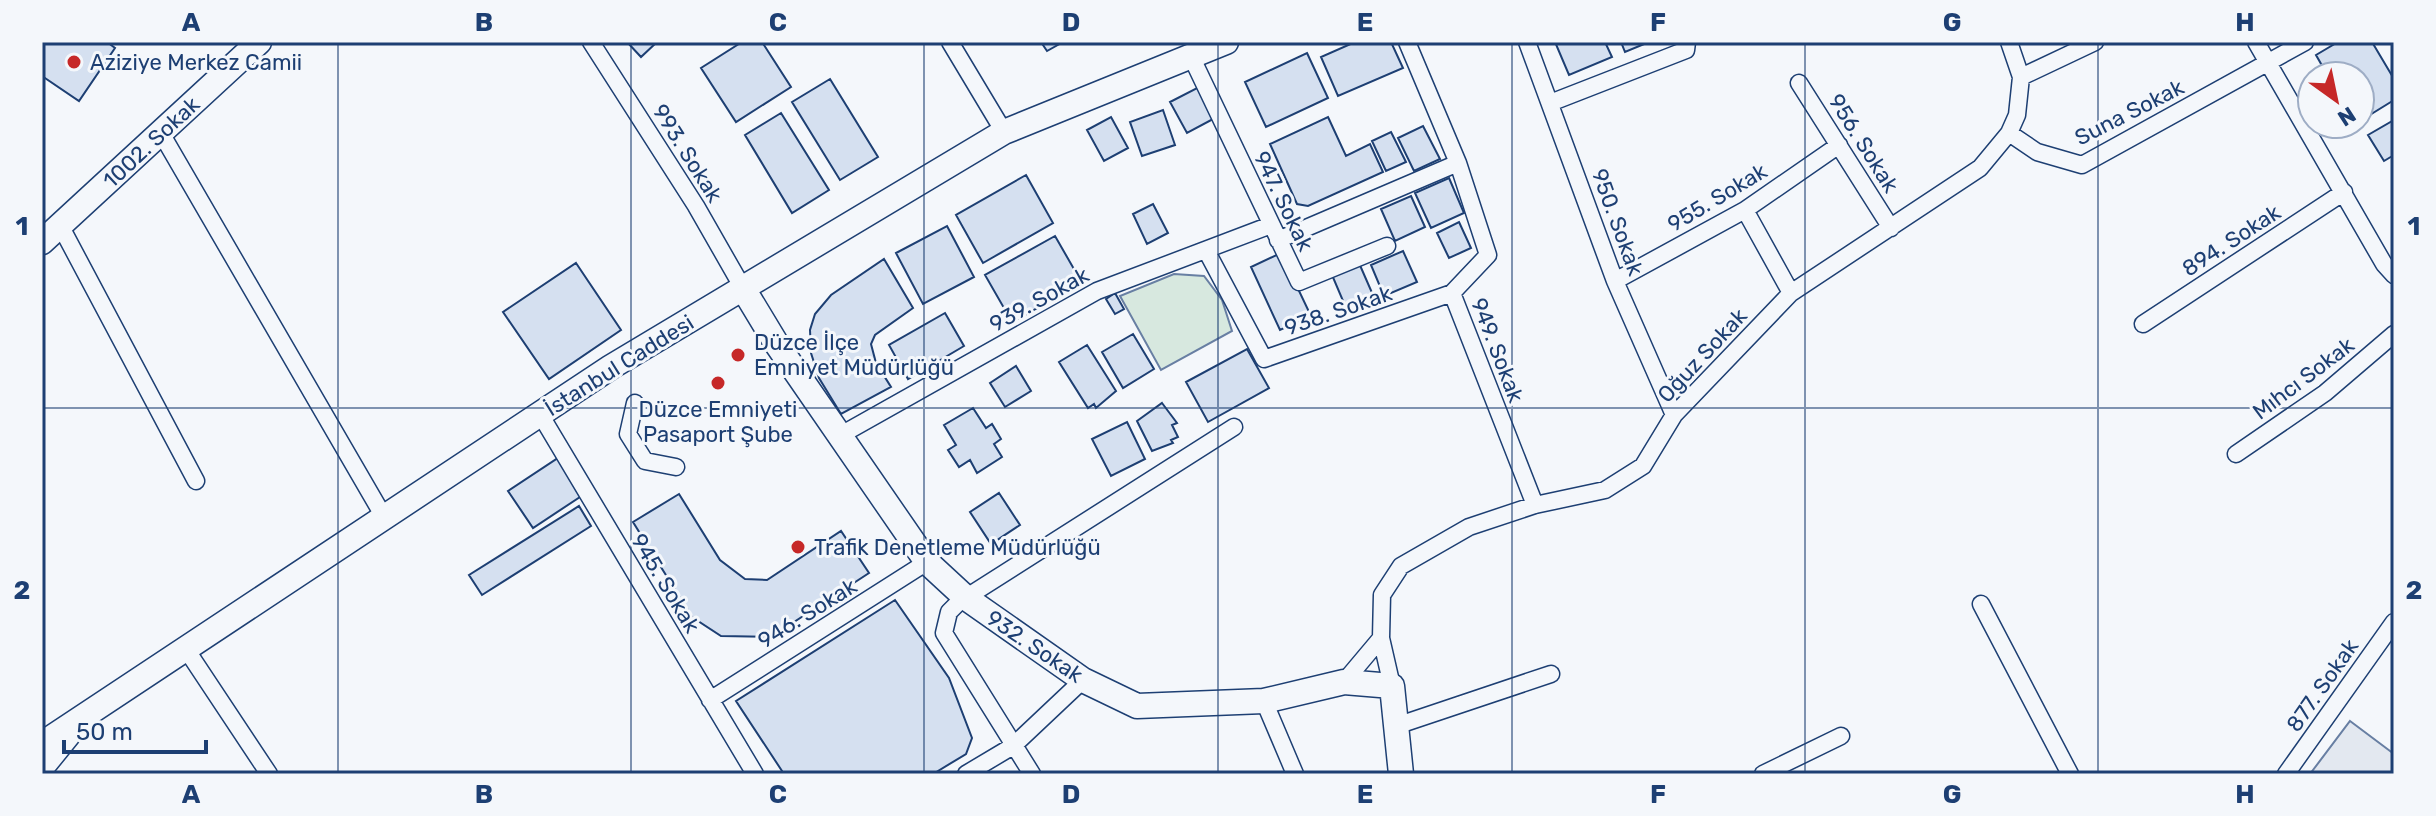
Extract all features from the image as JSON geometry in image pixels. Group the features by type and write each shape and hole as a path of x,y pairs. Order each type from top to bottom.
{"main road":[{"name":"1002. Sokak","path":"42,242 259,42"},
{"name":"İstanbul Caddesi","path":"43,749 82,718 611,367 1004,132 1219,43"},
{"name":"932. Sokak","path":"744,290 839,436 927,562 966,598 1083,680 1137,706 1264,701 1344,682 1392,686"},
{"path":"1392,686 1401,774"}],"street":[{"name":"993. Sokak","path":"591,42 696,206 744,290"},
{"path":"950,42 1004,132"},
{"name":"949. Sokak","path":"1407,42 1458,163 1488,255 1452,293 1535,505"},
{"name":"950. Sokak","path":"1527,42 1615,281 1674,415"},
{"path":"1550,103 1686,50 1687,42"},
{"name":"Oğuz Sokak","path":"1392,686 1381,638 1382,595 1401,566 1469,527 1535,505 1605,490 1643,466 1674,415 1791,293 1980,168 2009,133 2017,115 2021,77 2009,42"},
{"path":"2021,77 2095,42"},
{"path":"2256,42 2384,264 2394,275"},
{"name":"Suna Sokak","path":"2009,133 2037,152 2082,165 2305,42"},
{"name":"947. Sokak","path":"1190,54 1299,282 1387,246"},
{"name":"956. Sokak","path":"1799,83 1891,228"},
{"path":"161,133 384,517"},
{"name":"955. Sokak","path":"1615,281 1745,210 1839,145"},
{"name":"939. Sokak","path":"839,436 1097,291 1206,250 1274,233 1458,163"},
{"name":"894. Sokak","path":"2143,324 2344,192"},
{"path":"1745,210 1791,293"},
{"path":"60,225 196,481"},
{"name":"938. Sokak","path":"1206,250 1264,359 1452,293"},
{"name":"Mıhcı Sokak","path":"2236,454 2325,393 2394,334"},
{"path":"635,403 628,434 645,461 676,467"},
{"name":"945. Sokak","path":"540,414 755,774"},
{"path":"1032,774 944,633 949,612 966,598 1234,427"},
{"name":"946. Sokak","path":"710,700 927,562"},
{"path":"1981,604 2070,774"},
{"name":"877. Sokak","path":"2286,774 2394,622"},
{"path":"1344,682 1381,638"},
{"path":"186,649 269,774"},
{"path":"1396,726 1551,674"},
{"path":"966,774 1013,746 1083,680"},
{"path":"1264,701 1295,774"},
{"path":"1763,774 1841,736"}],"shaded area":[{"path":"1174,274 1204,276 1222,300 1232,331 1161,370 1120,296"},
{"path":"2350,721 2394,754 2394,774 2310,774"}],"building":[{"name":"Aziziye Merkez Camii","path":"42,42 107,42 115,48 79,101 42,76"},
{"path":"627,42 657,42 641,57"},
{"path":"742,42 762,42 791,87 736,122 701,68"},
{"path":"1041,42 1063,42 1047,51"},
{"path":"1355,42 1391,42 1403,68 1338,96 1321,57"},
{"path":"1555,42 1605,42 1612,57 1569,75"},
{"path":"1621,42 1649,42 1625,52"},
{"path":"2338,42 2372,42 2394,79 2394,100 2376,111 2376,60 2319,60 2316,55"},
{"path":"1307,53 1328,98 1266,127 1245,82"},
{"path":"830,79 878,157 840,180 792,102"},
{"path":"1199,87 1215,118 1187,133 1170,102"},
{"path":"1163,110 1175,145 1142,156 1130,122"},
{"path":"781,113 829,190 792,213 745,135"},
{"path":"1111,117 1128,148 1104,161 1087,130"},
{"path":"1328,117 1346,156 1370,144 1383,172 1308,206 1297,204 1270,144"},
{"path":"2394,120 2394,155 2384,161 2371,140 2376,140 2376,130"},
{"path":"1423,126 1440,159 1414,171 1398,138"},
{"path":"1391,132 1406,162 1386,171 1372,141"},
{"path":"1026,175 1053,223 983,263 956,215"},
{"path":"1449,178 1464,213 1431,228 1415,193"},
{"path":"1411,196 1425,227 1395,241 1381,209"},
{"path":"1153,204 1168,233 1147,244 1133,214"},
{"path":"1459,222 1471,248 1449,258 1437,233"},
{"path":"947,226 974,277 923,304 896,253"},
{"path":"1055,236 1082,283 1012,322 985,275"},
{"path":"1403,251 1417,282 1384,296 1371,265"},
{"path":"1281,253 1311,316 1280,330 1251,267"},
{"path":"884,259 913,308 875,335 871,344 876,363 891,387 841,414 819,378 811,353 810,330 815,314 831,295"},
{"path":"576,263 621,330 549,379 503,312"},
{"path":"1359,263 1373,295 1346,308 1332,275"},
{"path":"1115,293 1124,309 1115,314 1106,299"},
{"path":"945,313 964,346 908,379 889,345"},
{"path":"1133,334 1154,369 1123,388 1102,352"},
{"path":"1087,345 1116,391 1096,408 1094,404 1088,408 1059,362"},
{"path":"1247,349 1269,388 1208,422 1186,382"},
{"path":"1016,366 1031,391 1005,407 990,383"},
{"path":"1162,403 1177,423 1172,425 1178,437 1171,440 1173,443 1152,451 1137,421"},
{"path":"973,408 986,428 992,424 1001,439 994,444 1002,457 977,473 970,460 959,467 948,450 956,445 944,425"},
{"path":"1127,422 1145,459 1111,476 1092,439"},
{"path":"558,458 583,495 533,528 508,491"},
{"path":"999,493 1020,525 991,544 970,512"},
{"path":"679,494 720,560 745,579 767,580 841,531 869,573 771,637 721,636 692,617 633,522"},
{"path":"579,506 591,526 482,595 469,575"},
{"path":"895,600 949,678 972,738 966,754 933,774 784,774 736,701"}],"place":[{"name":"Aziziye Merkez Camii","path":"74,62"},
{"name":"Düzce İlçe Emniyet Müdürlüğü","path":"738,355"},
{"name":"Düzce Emniyeti Pasaport Şube","path":"718,383"},
{"name":"Trafik Denetleme Müdürlüğü","path":"798,547"}]}
